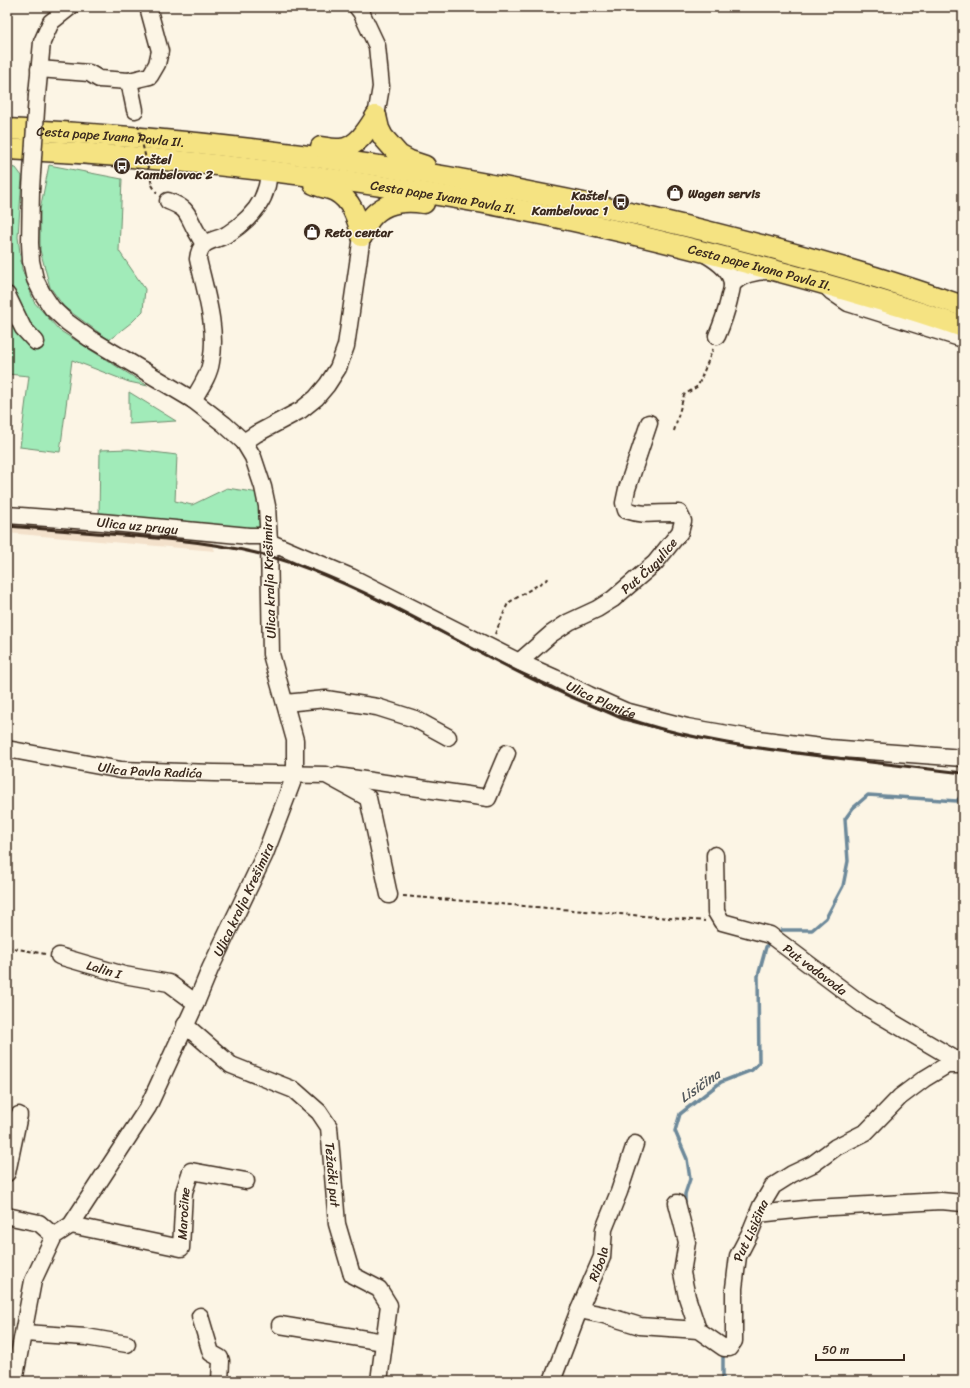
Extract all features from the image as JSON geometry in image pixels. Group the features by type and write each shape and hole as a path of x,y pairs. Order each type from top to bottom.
{"main road":[{"path":"286,154 313,147 340,149 349,147 367,131 376,116"},
{"path":"376,116 378,129 399,155 410,161 435,170 445,177"},
{"name":"Cesta pape Ivana Pavla II.","path":"7,129 71,132 179,141 371,165 445,177 587,204 734,238 876,277 963,306"},
{"name":"Cesta pape Ivana Pavla II.","path":"7,149 189,162 298,174 453,197 578,222 701,251 823,283 963,327"},
{"path":"298,174 309,182 334,191 344,197 357,218 362,236"},
{"path":"362,236 370,219 378,211 389,205 401,202 442,202 453,197"}],"street":[{"name":"Ulica kralja Krešimira","path":"14,1381 33,1281 43,1256 54,1236 71,1225 148,1108 210,969 265,854 295,775 295,740 271,654 267,506 263,487 253,457 244,442 193,400 89,338 67,322 52,308 42,294 35,279 31,261 30,243 31,189 42,42 51,22 70,7"},
{"path":"39,69 89,72 99,79 129,81 150,76 157,64 160,51 148,7"},
{"path":"356,7 361,12 377,46 380,87 376,116"},
{"path":"129,81 137,118"},
{"path":"7,159 12,159 30,150"},
{"path":"193,400 207,375 212,361 213,341 213,326 198,258 199,253 204,244 226,235 239,226 251,214 260,203 266,190 269,171"},
{"path":"168,201 178,205 188,214 194,228 204,244"},
{"path":"244,442 301,410 316,398 338,368 346,346 362,236"},
{"path":"701,251 726,270 732,284 725,315 718,336"},
{"path":"732,284 736,280 750,273 774,270"},
{"path":"823,283 832,292 848,303 963,339"},
{"path":"7,295 23,328 36,342"},
{"name":"Put Čugulice","path":"519,662 551,634 569,622 597,609 613,599 655,563 680,532 683,521 679,513 664,512 650,515 636,513 626,510 624,503 627,489 649,423"},
{"name":"Ulica uz prugu","path":"7,515 102,522 269,539"},
{"name":"Ulica Planiće","path":"269,539 396,599 519,662 625,710 687,727 751,738 829,748 963,758"},
{"path":"285,704 326,699 377,707 415,719 448,737"},
{"name":"Ulica Pavla Radića","path":"7,749 121,770 326,775 488,798 507,753"},
{"path":"326,775 368,798 390,895"},
{"path":"715,855 716,912 722,922"},
{"name":"Put vodovoda","path":"722,922 770,935 863,1005 963,1064"},
{"name":"Lalin I","path":"59,956 124,975 169,983 196,1003"},
{"name":"Težački put","path":"185,1025 231,1065 294,1090 319,1112 329,1127 337,1224 352,1275 379,1288 389,1305 379,1381"},
{"name":"Put Lisičina","path":"698,1330 724,1348 729,1348 734,1342 734,1288 738,1256 750,1234 761,1206 773,1186 792,1174 813,1164 836,1147 866,1132 900,1097 924,1079 947,1065 963,1064"},
{"path":"7,1173 19,1116"},
{"name":"Ribola","path":"552,1381 579,1310 602,1256 604,1229 619,1192 634,1144"},
{"name":"Maročine","path":"71,1225 181,1248 184,1192 191,1171 246,1180"},
{"path":"758,1214 814,1208 941,1201 963,1202"},
{"path":"579,1310 604,1314 640,1326 698,1330 687,1297 682,1273 687,1242 677,1203"},
{"path":"7,1216 39,1223 54,1236"},
{"path":"200,1316 211,1353 220,1358 221,1361 220,1381"},
{"path":"280,1325 384,1342"},
{"path":"24,1333 86,1337 127,1344"}],"path":[{"path":"137,118 152,186"},
{"path":"674,431 684,395 698,386 718,336"},
{"path":"490,647 508,603 551,576"},
{"path":"390,895 722,922"},
{"path":"7,947 59,956"}],"shaded area":[{"path":"7,518 208,534 215,551 7,533"}],"green space":[{"path":"49,165 122,179 119,251 145,289 143,311 132,322 109,340 64,307 50,287 40,250 40,210"},
{"path":"8,167 16,168 22,176 18,237 22,269 34,302 59,330 148,386 129,382 72,360 60,452 20,447 29,376 7,374"},
{"path":"129,392 176,421 129,424"},
{"path":"129,449 177,455 175,501 192,505 227,488 259,493 261,529 99,519 100,450"}],"waterway":[{"path":"781,930 812,930 826,918 843,886 848,861 845,819 853,808 868,795 957,801 963,794"},
{"name":"Lisičina","path":"685,1205 685,1194 690,1179 687,1159 675,1131 680,1114 721,1082 752,1070 759,1063 758,976 767,945"},
{"name":"Lisičina","path":"723,1356 723,1381"}],"railway":[{"path":"7,526 169,539 240,549 286,561 351,587 555,690 598,708 641,723 664,730 734,744 963,773"}],"place":[{"name":"Kaštel Kambelovac 2","path":"122,166"},
{"name":"Wagen servis","path":"675,193"},
{"name":"Kaštel Kambelovac 1","path":"621,202"},
{"name":"Reto centar","path":"312,232"}]}
